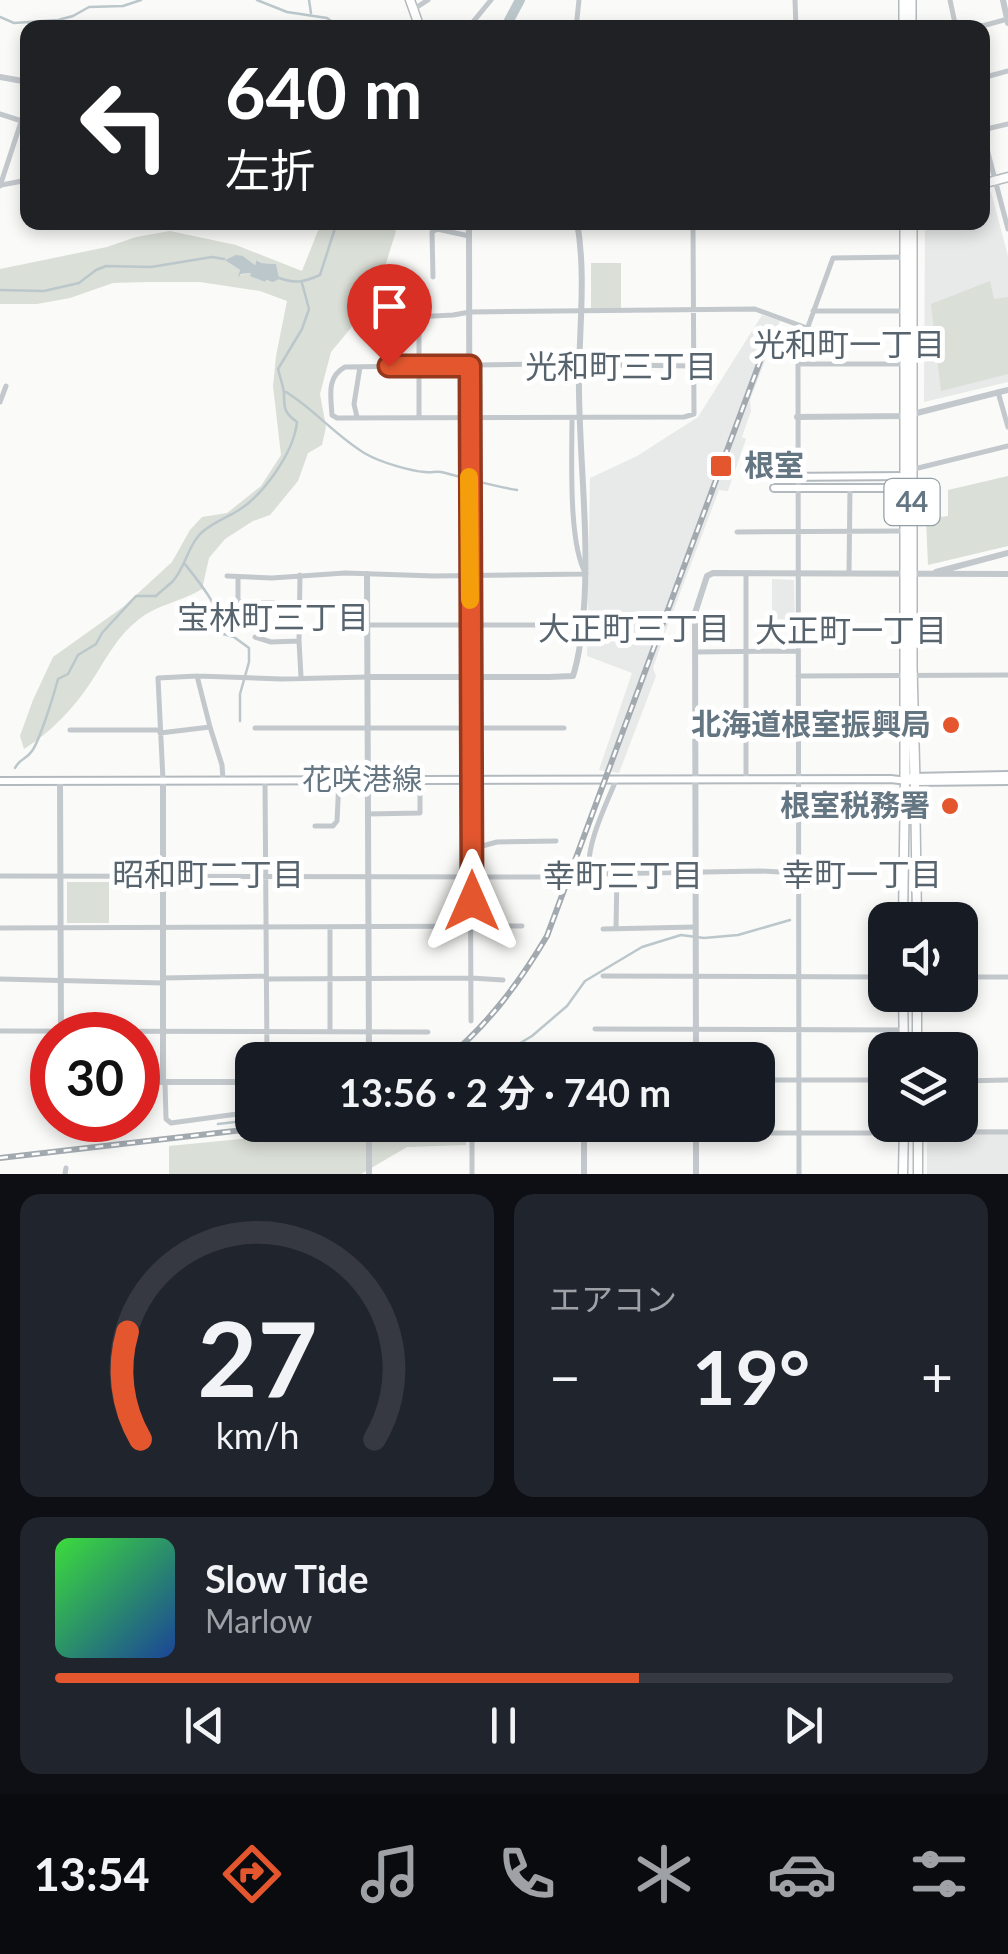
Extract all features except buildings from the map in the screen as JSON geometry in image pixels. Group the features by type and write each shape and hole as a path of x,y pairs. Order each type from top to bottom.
{"highway":[{"name":"44","path":"905,230 911,779"},
{"name":"44","path":"908,415 904,311 911,230"},
{"name":"44","path":"908,488 905,532 909,574"}],"main road":[{"path":"990,182 1008,178"},
{"path":"778,477 907,473"},
{"path":"774,488 908,488"},
{"name":"花咲港線","path":"0,781 1008,778"},
{"path":"904,902 911,779"},
{"path":"911,779 915,902"},
{"path":"904,1012 904,1030"},
{"path":"904,1142 904,1174"},
{"path":"918,1142 918,1174"}],"street":[{"path":"412,4 428,0"},
{"path":"475,20 491,0"},
{"path":"1003,0 1008,21"},
{"path":"0,185 20,132"},
{"path":"990,159 1008,229"},
{"path":"433,276 432,232 435,230"},
{"path":"442,230 470,236"},
{"path":"470,230 471,1021"},
{"path":"235,1114 171,1122 166,1118 158,678 573,676 586,574 576,418 581,261 578,230"},
{"path":"693,230 693,311 694,366 694,414 576,418 332,415 332,377 345,367 694,366"},
{"path":"799,1174 798,354 833,258 908,257"},
{"path":"394,318 470,312 755,309 807,328"},
{"path":"814,311 904,311"},
{"path":"418,316 418,418"},
{"path":"797,364 904,364"},
{"path":"357,417 354,404 360,367"},
{"path":"0,402 6,386"},
{"path":"797,418 908,415 1008,390"},
{"path":"998,392 1008,427"},
{"path":"907,473 1008,446"},
{"path":"848,573 850,488"},
{"path":"738,532 905,532"},
{"path":"926,575 1008,552"},
{"path":"746,573 746,779"},
{"path":"366,574 369,1042"},
{"path":"226,576 586,574"},
{"path":"696,1042 694,652 696,606 708,576 1008,574"},
{"path":"300,575 301,678"},
{"path":"238,576 238,600 300,602"},
{"path":"368,625 582,625"},
{"path":"255,636 271,642 299,641"},
{"path":"694,652 798,651"},
{"path":"798,676 1008,675"},
{"path":"198,676 223,780"},
{"path":"694,722 798,724"},
{"path":"70,730 160,732 210,727"},
{"path":"255,728 564,728"},
{"path":"265,780 267,1042"},
{"path":"315,826 333,826 337,821 339,780"},
{"path":"368,814 420,813 420,780"},
{"path":"616,780 598,826 588,864 590,872 780,872 798,876"},
{"path":"60,781 60,1012"},
{"path":"471,848 497,842 556,841"},
{"path":"616,928 617,874"},
{"path":"0,876 547,876"},
{"path":"0,928 522,926"},
{"path":"603,928 695,926"},
{"path":"330,927 330,1030"},
{"path":"603,976 868,976"},
{"path":"978,976 1008,977"},
{"path":"0,979 503,980"},
{"path":"595,1029 904,1030"},
{"path":"160,1030 428,1032"},
{"path":"0,1031 30,1032"},
{"path":"775,1080 868,1080"},
{"path":"978,1080 1007,1080"},
{"path":"160,1082 235,1082"},
{"path":"775,1130 868,1130"},
{"path":"978,1131 1008,1132"},
{"path":"369,1142 369,1174"},
{"path":"472,1142 472,1174"},
{"path":"584,1142 584,1174"},
{"path":"696,1142 696,1174"}],"shaded area":[{"path":"990,192 1008,256 1008,382 924,402 925,230 990,230"},
{"path":"318,230 396,231 375,299 331,352 320,394 326,427 322,445 308,453 298,481 270,515 225,539 209,558 202,589 153,610 131,626 69,710 24,749 20,736 53,657 123,607 172,562 202,517 227,513 261,486 281,455 273,386 287,301 260,291 200,282 147,282 113,283 70,298 37,304 0,304 0,269 170,231 236,245 302,271","holes":["243,256 255,265 258,260 276,264 277,274 265,282 251,273 239,275 240,270 226,260"]},
{"path":"236,255 255,265 257,260 276,264 279,279 265,282 250,276 251,273 238,277 240,270 225,260"},
{"path":"591,263 621,263 621,309 591,310"},
{"path":"990,281 994,299 1008,297 1008,374 941,391 931,304"},
{"path":"762,315 780,321 750,400 751,411 742,437 746,439 728,491 719,490 665,633 653,668 656,676 619,773 599,770 632,673 587,656 590,478 637,456 698,417"},
{"path":"1008,476 1008,546 928,565 926,519 948,516 948,490"},
{"path":"772,579 794,580 795,625 772,624"},
{"path":"67,882 109,882 109,923 67,923"},
{"path":"978,1129 1008,1129 1008,1174 927,1174 927,1142 978,1142"},
{"path":"235,1139 466,1142 407,1147 361,1174 169,1174 169,1146"}],"waterway":[{"path":"58,20 89,7 123,6 141,0"},
{"path":"257,0 287,12 330,20"},
{"path":"309,0 311,13"},
{"path":"509,20 520,0"},
{"path":"0,17 20,23"},
{"path":"279,278 300,281 320,275 334,230"},
{"path":"0,290 44,291 79,283 106,266 151,267 212,257 224,259"},
{"path":"15,768 30,754 58,679 68,674 78,655 96,644 136,596 156,596 171,583 200,534 249,503 284,459 297,422 286,410 278,369 309,309 302,283"},
{"path":"286,392 355,447 379,460 517,490"},
{"path":"184,563 214,605 223,634 249,648 240,694 240,721"},
{"path":"522,1042 567,1006 585,981 642,947 681,935 738,935 790,920"},
{"path":"218,1124 235,1122"}],"railway":[{"path":"464,1042 502,1002 547,936 772,329"},
{"path":"0,1158 235,1131"}],"slow traffic":[{"path":"469,477 470,600"}],"place":[{"name":"根室","path":"721,466"},
{"name":"北海道根室振興局","path":"951,725"},
{"name":"根室税務署","path":"950,806"}],"district":[{"name":"光和町一丁目","path":"849,345"},
{"name":"光和町三丁目","path":"621,367"},
{"name":"宝林町三丁目","path":"273,618"},
{"name":"大正町三丁目","path":"634,629"},
{"name":"大正町一丁目","path":"851,631"},
{"name":"昭和町二丁目","path":"208,875"},
{"name":"幸町一丁目","path":"862,875"},
{"name":"幸町三丁目","path":"623,876"}],"route":[{"path":"389,366 470,366 472,901"}]}
